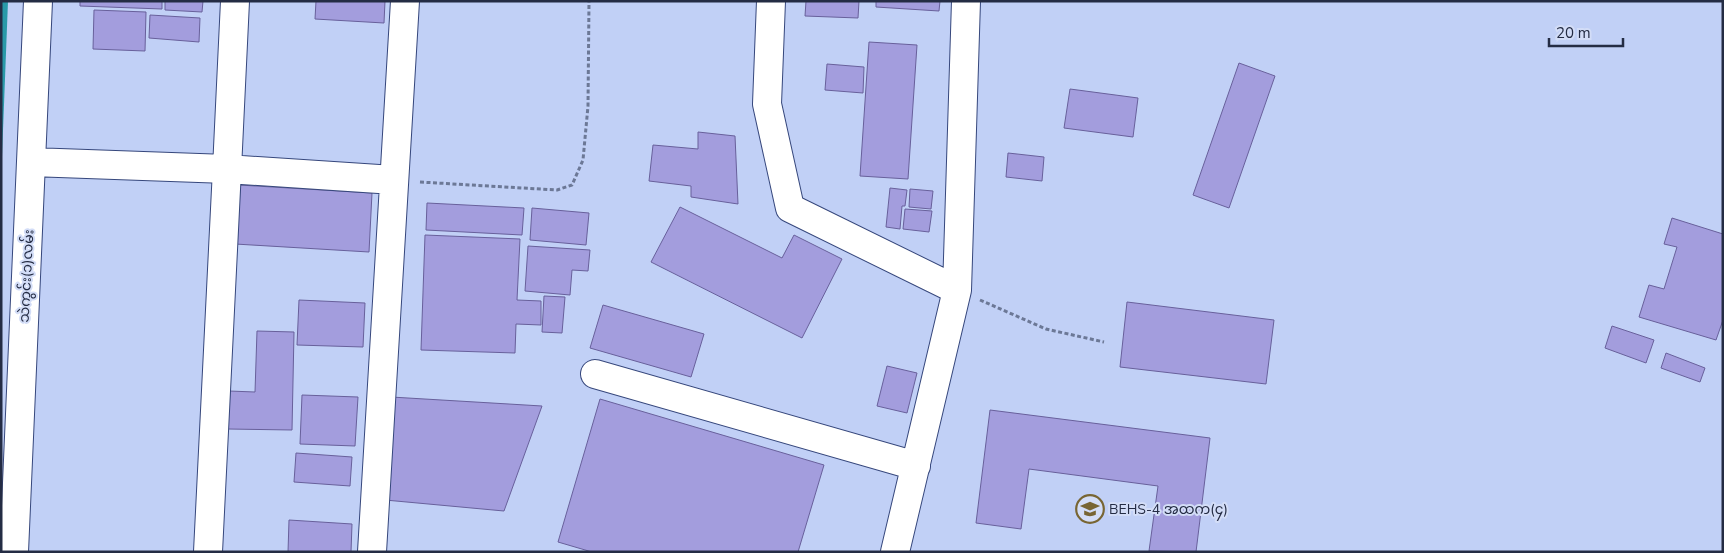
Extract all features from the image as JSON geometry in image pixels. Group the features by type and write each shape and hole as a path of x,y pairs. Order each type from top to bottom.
{"street":[{"name":"သဲကွင်း(၁)လမ်း","path":"14,552 38,1"},
{"path":"208,552 235,1"},
{"path":"372,552 405,1"},
{"path":"771,1 767,104 790,208 957,290"},
{"path":"895,552 957,290 966,1"},
{"path":"31,162 227,169 394,180"},
{"path":"595,374 916,466"}],"path":[{"path":"394,180 557,190 572,185 584,160 588,106 589,1"},
{"path":"957,290 1046,329 1104,342"}],"shaded area":[{"path":"1,1 8,1 1,182"}],"building":[{"path":"80,1 162,1 162,9 80,6"},
{"path":"165,1 203,1 202,12 165,10"},
{"path":"316,1 385,1 384,23 315,19"},
{"path":"806,1 859,1 858,18 805,16"},
{"path":"876,1 940,1 939,11 876,7"},
{"path":"94,10 146,12 145,51 93,49"},
{"path":"150,15 200,18 199,42 149,38"},
{"path":"869,42 917,45 908,179 860,176"},
{"path":"1239,63 1275,76 1229,208 1193,195"},
{"path":"827,64 864,67 863,93 825,90"},
{"path":"1070,89 1138,98 1133,137 1064,128"},
{"path":"698,132 735,136 738,204 691,197 691,186 649,181 653,145 698,149"},
{"path":"1008,153 1044,157 1042,181 1006,177"},
{"path":"239,185 372,193 369,252 235,244"},
{"path":"890,188 907,190 905,206 902,206 900,229 886,227"},
{"path":"910,189 933,191 931,209 909,207"},
{"path":"427,203 524,208 522,235 426,230"},
{"path":"680,207 782,258 794,235 842,259 802,338 651,262"},
{"path":"532,208 589,213 586,245 530,240"},
{"path":"905,209 932,211 929,232 903,229"},
{"path":"1672,218 1723,234 1723,320 1716,340 1639,317 1649,285 1664,289 1677,247 1664,244"},
{"path":"425,235 520,239 517,300 541,301 541,325 516,324 515,353 421,350"},
{"path":"528,246 590,250 588,271 572,270 570,295 525,291"},
{"path":"544,296 565,297 562,333 542,332"},
{"path":"299,300 365,303 363,347 297,345"},
{"path":"1127,302 1274,320 1266,384 1120,367"},
{"path":"603,305 704,334 691,377 590,348"},
{"path":"1612,326 1654,340 1646,363 1605,348"},
{"path":"257,331 294,332 292,430 228,429 229,391 255,392"},
{"path":"1666,353 1705,368 1700,382 1661,368"},
{"path":"887,366 917,373 907,413 877,406"},
{"path":"302,395 358,397 355,446 300,444"},
{"path":"391,397 542,406 504,511 385,500"},
{"path":"600,399 824,465 798,552 592,552 558,542"},
{"path":"990,410 1210,438 1196,552 1149,551 1158,486 1029,469 1021,529 976,523"},
{"path":"296,453 352,457 350,486 294,482"},
{"path":"289,520 352,524 351,552 288,552"}],"place":[{"name":"BEHS-4 အထက(၄)","path":"1090,509"}]}
